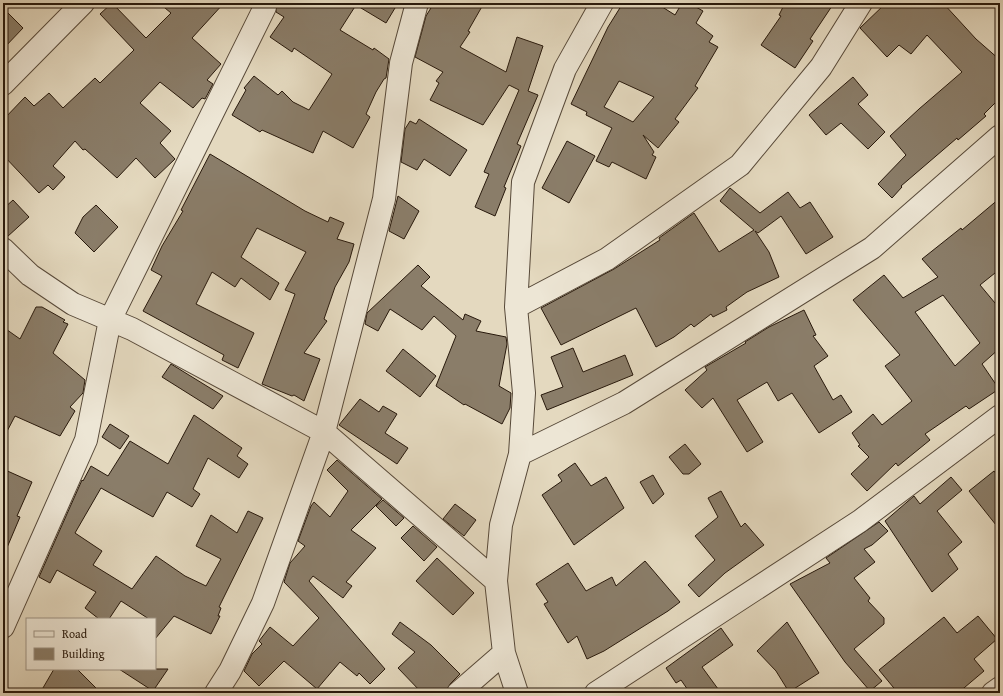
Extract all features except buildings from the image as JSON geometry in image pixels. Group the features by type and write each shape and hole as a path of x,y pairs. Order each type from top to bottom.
{"street":[{"path":"3,84 83,3"},
{"path":"216,693 230,671 263,602 324,432 384,199 401,63 417,3"},
{"path":"517,693 504,653 496,581 501,526 520,454 524,393 516,307 523,182 565,69 602,3"},
{"path":"516,307 607,259 740,165 821,67 861,3"},
{"path":"3,627 86,440 110,320 265,7"},
{"path":"520,454 624,403 872,248 1000,136"},
{"path":"4,250 30,275 73,304 139,333 324,432 496,581"},
{"path":"596,693 860,521 1000,416"},
{"path":"458,693 504,653"},
{"path":"993,693 1000,688"}]}
